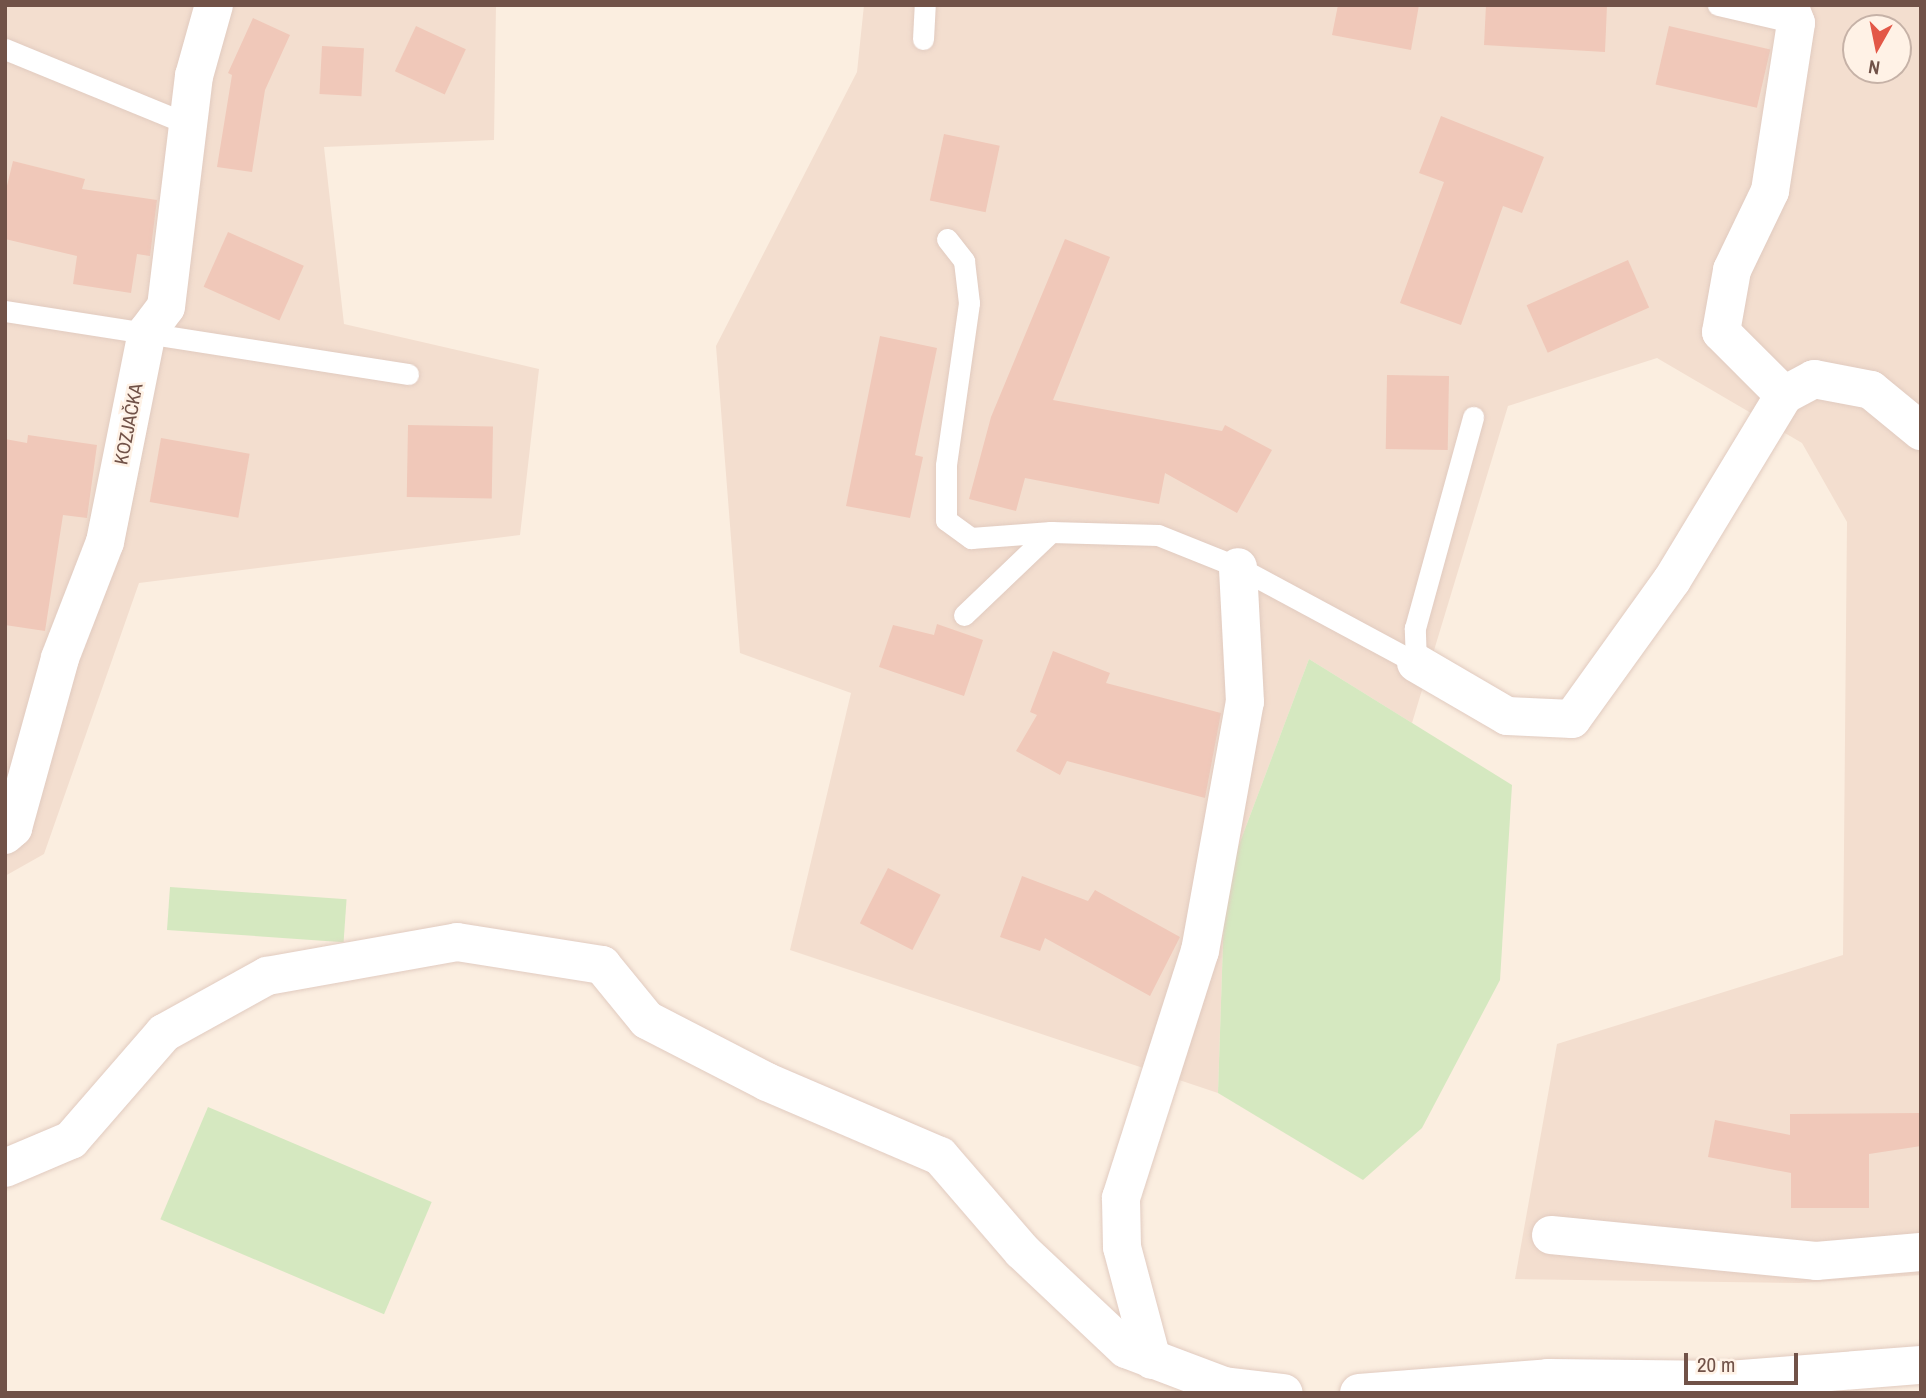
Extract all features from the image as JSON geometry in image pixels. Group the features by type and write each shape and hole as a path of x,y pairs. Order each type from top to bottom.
{"street":[{"name":"KOZJAČKA","path":"5,835 13,828 60,659 105,542 147,332 166,307 194,76 214,5"},
{"path":"1784,395 1721,332 1732,270 1770,191 1793,14"},
{"path":"1416,663 1507,716 1572,719 1672,580 1784,395 1814,379 1871,390 1921,430"},
{"path":"1152,1360 1122,1247 1121,1198 1200,951 1245,702 1238,567"},
{"path":"5,1168 71,1140 164,1033 267,976 457,942 602,965 647,1020 768,1082 940,1156 1021,1251 1126,1349 1224,1387 1284,1393"},
{"path":"1551,1235 1816,1261 1921,1252"},
{"path":"1359,1393 1548,1378 1729,1380 1921,1365"}],"lane":[{"path":"923,39 925,5"},
{"path":"1718,5 1793,14"},
{"path":"5,49 188,124"},
{"path":"947,239 964,261 969,303 946,465 946,520 971,538 1051,532 1158,535 1238,567 1416,663 1415,628 1473,417"},
{"path":"5,311 408,374"},
{"path":"964,615 1051,532"}],"shaded area":[{"path":"5,5 496,5 494,140 324,147 344,324 539,369 520,535 139,583 44,854 5,876"},
{"path":"864,5 1921,5 1921,1275 1799,1283 1515,1279 1557,1044 1843,955 1847,522 1802,443 1657,358 1508,406 1412,723 1309,659 1225,882 1218,1093 790,950 851,693 740,653 716,346 857,72"}],"green space":[{"path":"1309,659 1512,785 1500,980 1422,1128 1363,1180 1218,1093 1225,882"},
{"path":"170,887 347,899 344,942 167,930"},
{"path":"208,1107 432,1202 384,1314 160,1219"}],"building":[{"path":"1338,5 1419,5 1411,50 1332,35"},
{"path":"1486,5 1607,5 1605,52 1484,45"},
{"path":"253,18 290,35 265,90 252,172 217,167 232,75 228,73"},
{"path":"416,26 466,49 445,95 395,71"},
{"path":"1669,26 1770,49 1757,108 1656,84"},
{"path":"322,46 364,48 361,96 319,94"},
{"path":"1441,116 1544,157 1522,213 1503,206 1461,325 1400,303 1444,182 1419,173"},
{"path":"944,134 1000,146 986,212 930,201"},
{"path":"13,161 85,179 82,189 157,200 150,256 137,254 131,293 73,284 77,256 5,239 5,194"},
{"path":"228,232 304,266 279,321 204,287"},
{"path":"1065,239 1110,257 1053,400 1222,431 1225,425 1272,450 1237,513 1165,473 1159,504 1025,478 1016,511 969,499 991,417"},
{"path":"1628,260 1649,308 1548,353 1527,305"},
{"path":"880,336 937,348 915,455 923,457 910,518 846,506"},
{"path":"1387,375 1449,376 1448,450 1386,449"},
{"path":"408,425 493,426 492,498 407,497"},
{"path":"28,435 97,445 87,518 63,515 45,631 5,625 5,439 27,443"},
{"path":"161,438 250,454 238,518 150,502"},
{"path":"937,624 983,640 964,696 879,667 893,625 934,635"},
{"path":"1053,651 1110,673 1106,683 1221,713 1205,798 1067,761 1060,775 1016,751 1037,715 1030,712"},
{"path":"888,868 941,895 912,950 860,923"},
{"path":"1022,876 1088,901 1095,890 1180,937 1150,996 1045,938 1040,951 1000,937"},
{"path":"1921,1113 1921,1146 1869,1154 1869,1208 1791,1208 1791,1173 1708,1157 1715,1120 1790,1135 1790,1114"}]}
